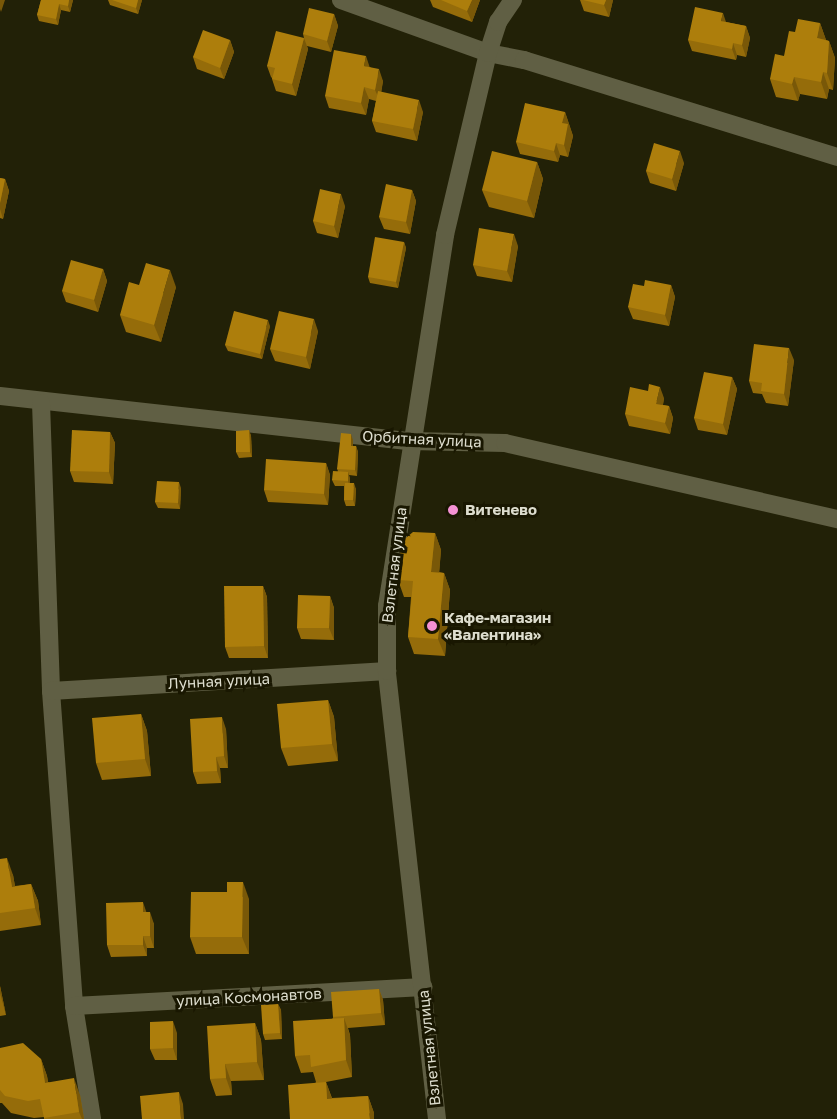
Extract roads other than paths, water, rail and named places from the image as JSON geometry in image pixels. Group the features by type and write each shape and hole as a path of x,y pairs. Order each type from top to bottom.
{"street":[{"path":"341,0 488,53 524,60 837,157"},
{"name":"Взлетная улица","path":"437,1119 387,671 387,606 410,441 445,235 488,53 498,22 513,0"},
{"name":"Орбитная улица","path":"0,396 41,403 410,441 505,443 837,519"},
{"path":"41,403 51,691 74,1006 93,1119"},
{"name":"Лунная улица","path":"51,691 387,671"},
{"name":"улица Космонавтов","path":"74,1006 423,987"}],"place":[{"name":"Витенево","path":"453,510"},
{"name":"Кафе-магазин «Валентина»","path":"432,626"}]}
